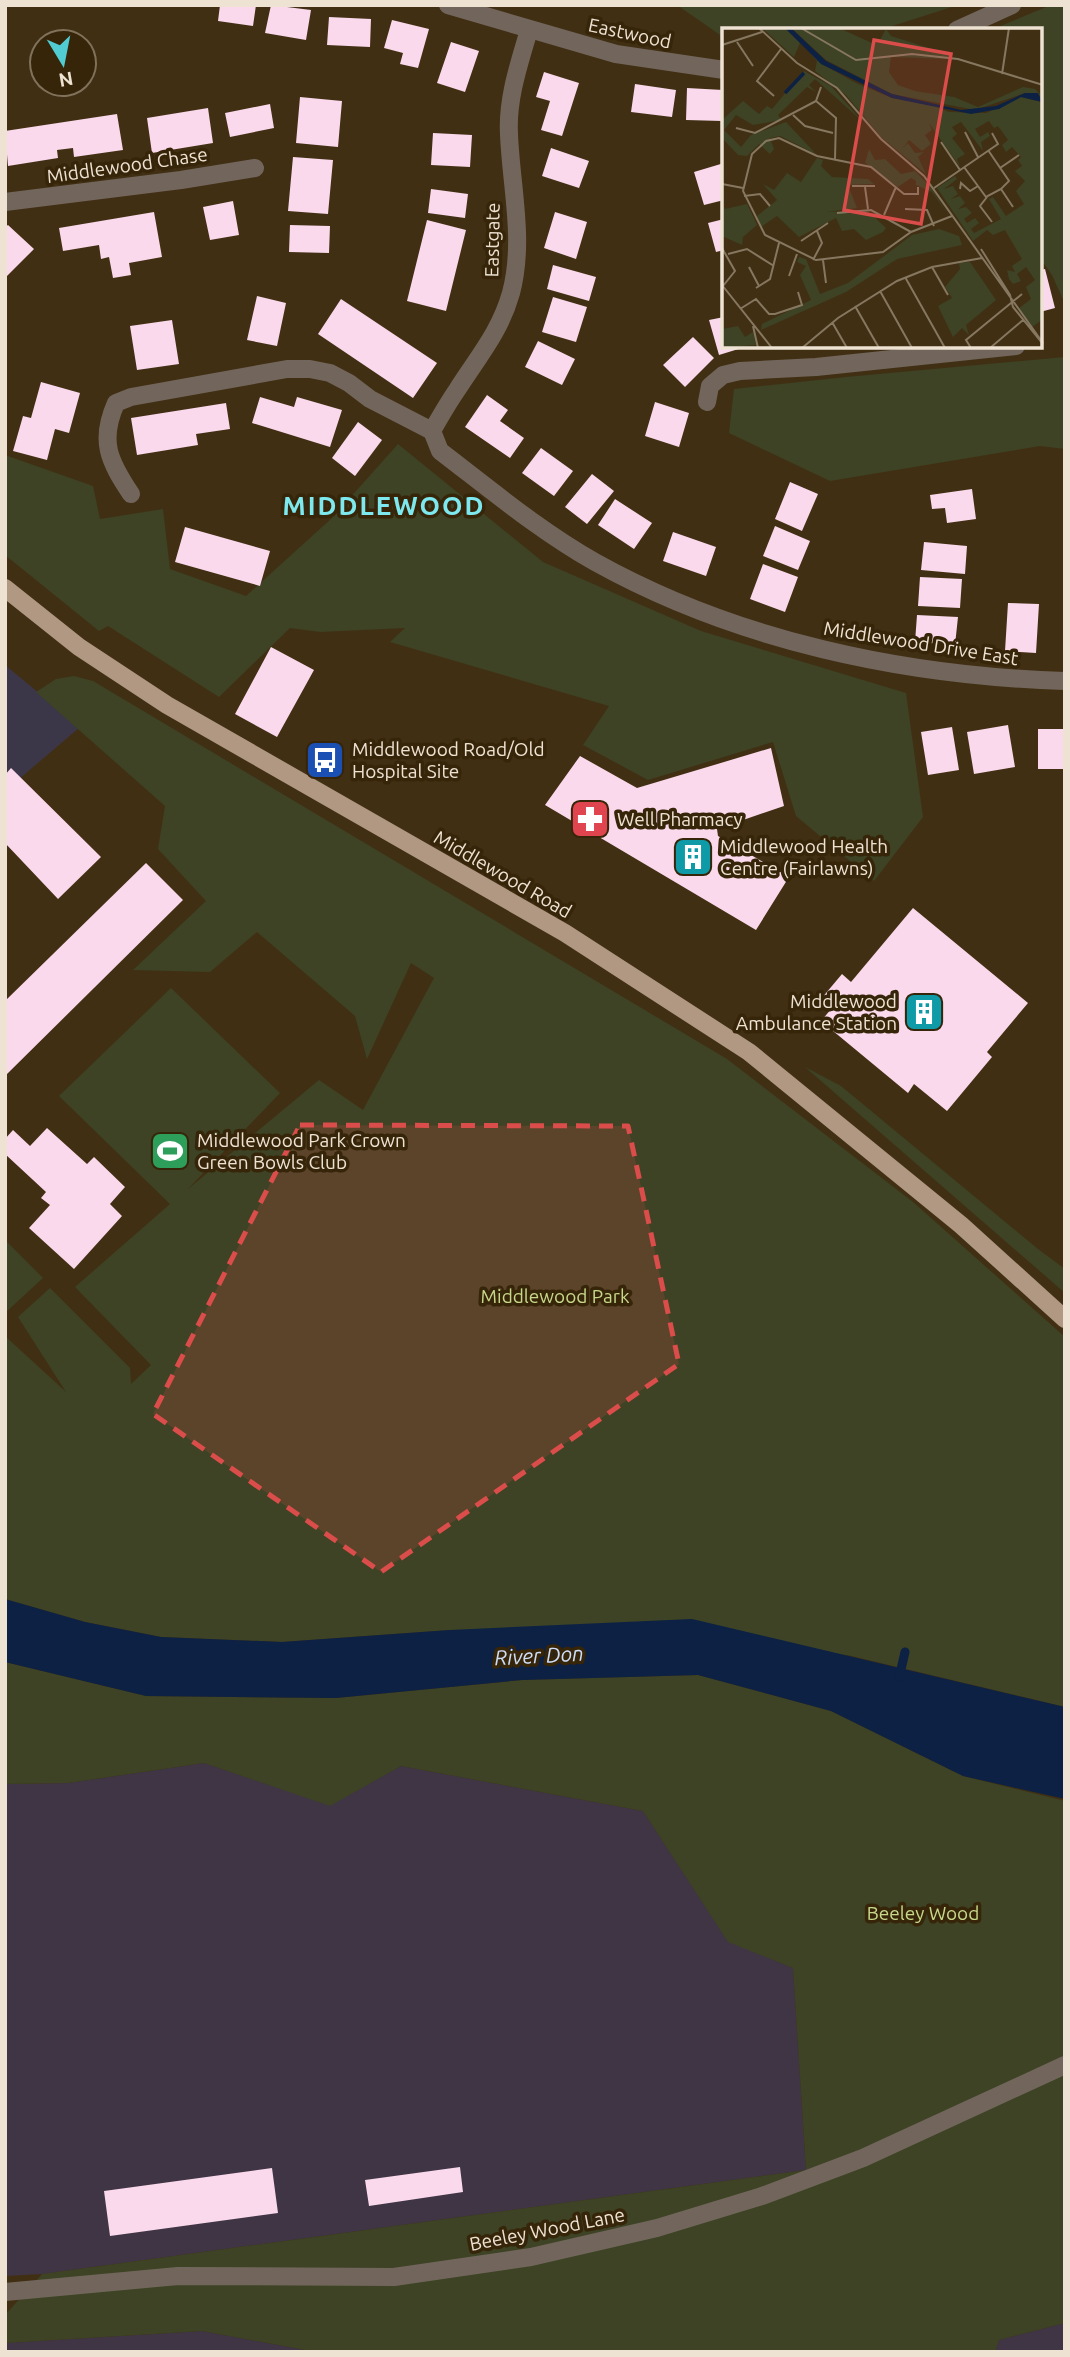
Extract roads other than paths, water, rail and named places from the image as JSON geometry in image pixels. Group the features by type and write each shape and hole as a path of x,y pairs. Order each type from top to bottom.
{"main road":[{"name":"Middlewood Road","path":"5,588 79,647 167,705 565,933 749,1052 961,1225 1065,1319"}],"street":[{"name":"Eastwood","path":"448,5 616,54 722,70"},
{"path":"961,28 1012,5"},
{"name":"Eastgate","path":"432,431 457,389 481,358 499,326 511,292 517,228 509,134 510,104 529,30"},
{"name":"Middlewood Chase","path":"5,202 255,168"},
{"path":"707,402 710,386 723,375 740,371 845,355 978,348"},
{"name":"Middlewood Drive East","path":"131,494 114,468 107,446 108,420 116,403 131,397 286,369 310,369 330,373 370,399 432,431 440,451 551,536 596,562 686,606 788,639 858,657 949,672 1065,681"},
{"name":"Beeley Wood Lane","path":"5,2292 178,2276 394,2277 531,2257 657,2228 762,2196 863,2158 1065,2065"}],"water":[{"name":"River Don","path":"5,1599 85,1622 161,1637 282,1642 450,1630 692,1619 1065,1707 1065,1799 963,1776 831,1711 698,1675 522,1680 336,1698 146,1696 5,1662"}],"waterway":[{"path":"899,1678 905,1652"}],"place":[{"name":"Middlewood Road/Old Hospital Site","path":"325,760"},
{"name":"Well Pharmacy","path":"590,819"},
{"name":"Middlewood Health Centre (Fairlawns)","path":"693,857"},
{"name":"Middlewood Ambulance Station","path":"924,1012"},
{"name":"Middlewood Park Crown Green Bowls Club","path":"170,1151"}],"district":[{"name":"MIDDLEWOOD","path":"384,506"}],"park label":[{"name":"Middlewood Park","path":"555,1296"},
{"name":"Beeley Wood","path":"923,1913"}]}
